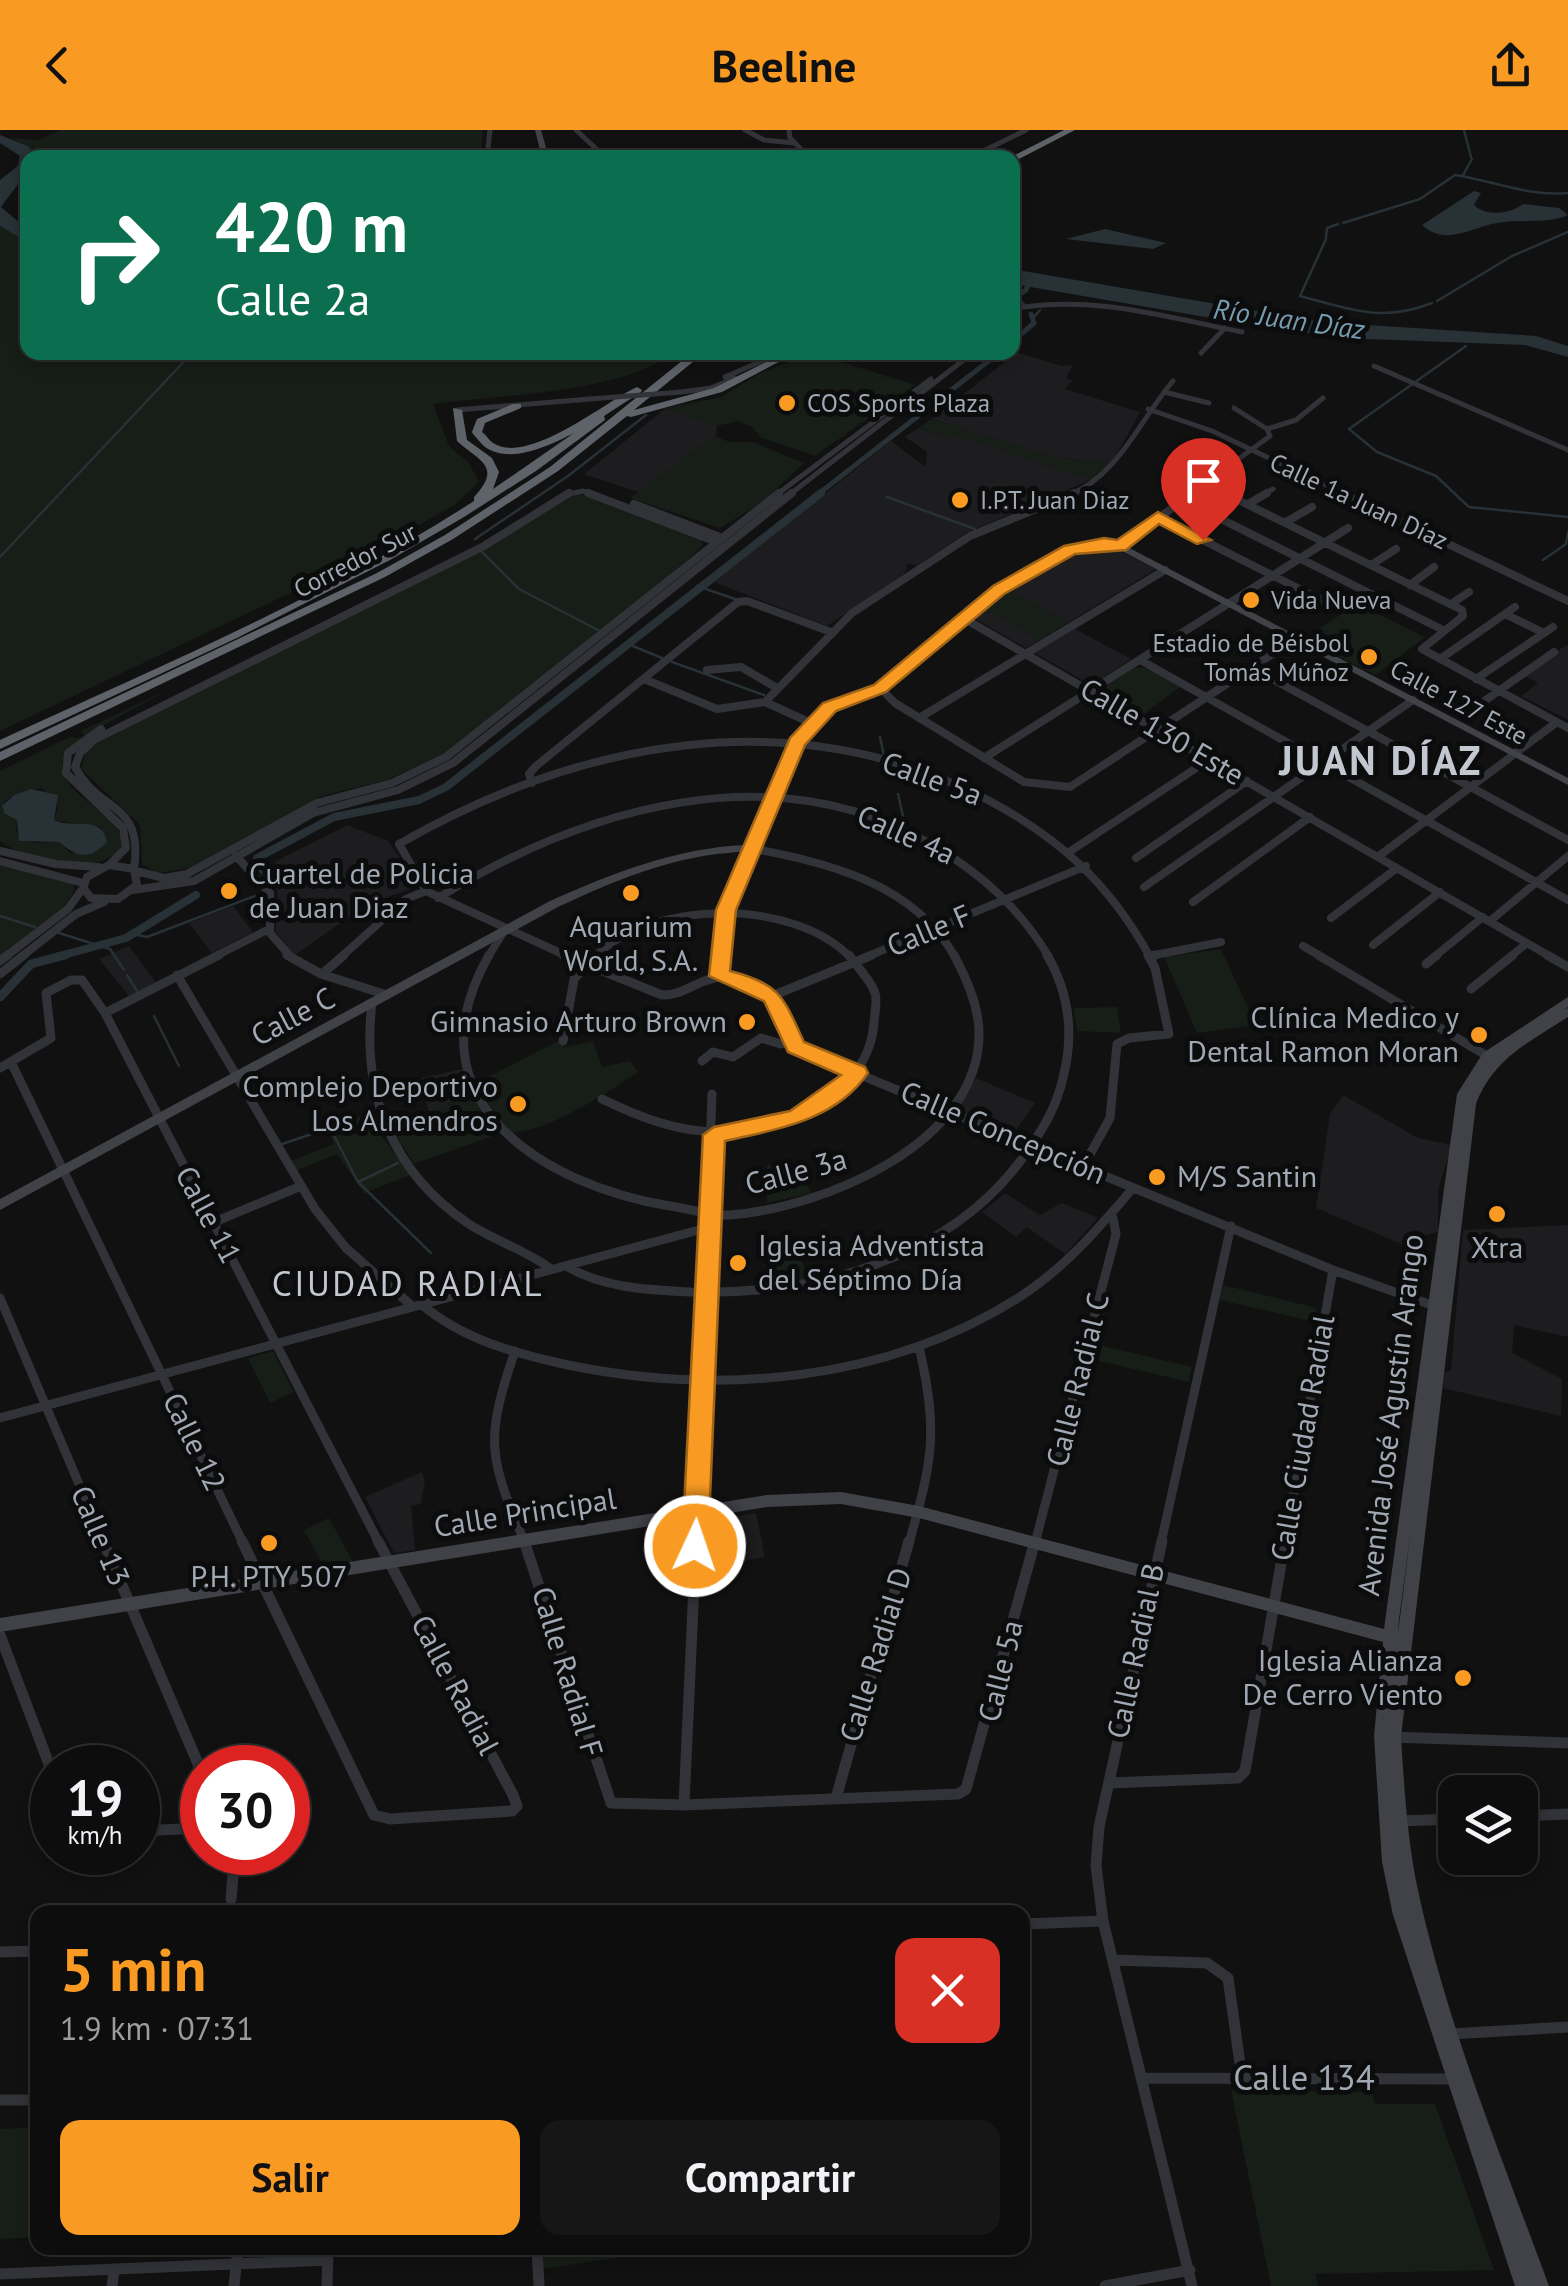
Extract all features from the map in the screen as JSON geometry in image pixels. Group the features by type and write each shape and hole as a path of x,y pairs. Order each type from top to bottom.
{"highway":[{"path":"1016,150 1055,130"},
{"path":"1020,155 1071,130"},
{"name":"Corredor Sur","path":"0,744 370,567 448,524 539,467 674,360"},
{"name":"Corredor Sur","path":"0,757 381,575 518,494 690,360"},
{"path":"610,425 652,406 718,390 774,360"},
{"path":"517,406 481,421 477,432 483,442 507,450 543,446 637,390"},
{"path":"448,524 484,494 494,476 488,460 460,438 458,410"}],"street":[{"path":"576,130 593,150"},
{"path":"745,130 764,140 794,143"},
{"path":"789,130 802,150"},
{"path":"985,150 1026,130"},
{"path":"1020,311 1071,304 1241,333"},
{"path":"1201,354 1224,330"},
{"path":"458,410 711,388 772,360"},
{"path":"359,800 446,758 719,540 955,360"},
{"path":"0,961 58,921 133,890 194,881 313,813 427,778 454,764 716,551 964,360"},
{"path":"1376,365 1568,448"},
{"path":"765,702 830,632 970,536 1099,480 1118,462 1148,410 1172,381"},
{"path":"906,405 914,392 934,384"},
{"path":"1164,392 1209,403"},
{"path":"1266,428 1296,420 1322,398"},
{"path":"720,976 726,910 796,742 811,723 839,701 880,688 1019,576 1070,550 1104,543 1120,546 1202,482 1270,436 1266,428 1234,408"},
{"name":"Calle 1a Juan Díaz","path":"1148,410 1190,421 1568,600"},
{"path":"1188,460 1170,480 1192,490"},
{"path":"1202,482 1450,604 1464,614 1421,646 1568,728"},
{"path":"58,921 83,885 126,848 123,828 66,772 68,753 86,737 458,549 484,541 567,489 592,488 719,540"},
{"path":"1248,504 1274,489"},
{"path":"133,890 139,880 135,870 138,843 132,822 77,774 76,759 94,740 484,546 568,493 583,491 719,540 738,534"},
{"path":"1181,499 1442,630"},
{"path":"1286,522 1312,507"},
{"path":"1158,517 1336,608"},
{"path":"984,758 1348,528"},
{"path":"716,551 719,540"},
{"name":"Calle 127 Este","path":"1120,546 1568,782"},
{"path":"1371,566 1396,549"},
{"path":"1410,585 1434,568"},
{"path":"920,718 1165,570"},
{"path":"1450,604 1469,592"},
{"path":"532,783 532,770 741,601 830,632"},
{"path":"1422,666 1515,607"},
{"path":"1505,614 1544,633"},
{"name":"Calle 130 Este","path":"964,618 1568,967"},
{"path":"1476,679 1553,628"},
{"path":"880,688 920,718 1031,784 1070,787 1296,639"},
{"path":"1482,702 1554,652"},
{"path":"1140,660 1568,900"},
{"path":"707,670 741,667 777,688"},
{"path":"1252,668 1568,840"},
{"path":"644,679 717,708 765,702 811,723"},
{"path":"509,719 517,701 544,692"},
{"path":"1144,887 1413,700"},
{"path":"1379,856 1557,722"},
{"name":"Calle 5a","path":"426,891 399,844 532,783 612,760 752,738 848,751 951,780 986,797 1086,866 1112,894 1150,956 1169,1034 1163,1039 1128,1037 1117,1044 1117,1082 1110,1118 1083,1167"},
{"path":"1069,852 1210,759"},
{"path":"0,848 56,864 105,866 178,877 317,802 427,778"},
{"path":"1136,858 1247,781"},
{"name":"Calle 4a","path":"438,898 527,850 618,816 719,796 773,795 845,808 907,828 963,859 1010,897 1055,963 1072,1017 1063,1096 1036,1147 963,1220 886,1261 800,1286 708,1293 610,1282 566,1266"},
{"path":"1194,902 1310,817"},
{"path":"237,856 244,842"},
{"name":"Calle 3a","path":"749,848 813,860 870,880 904,898 936,927 964,972 978,1011 973,1065 951,1110 896,1161 842,1190 758,1211 722,1215 605,1194 551,1169 493,1120 476,1090 463,1039 472,988 504,930 578,893 637,871 697,855 749,848"},
{"path":"217,858 237,856"},
{"path":"237,856 270,893 269,929 288,954 322,974 387,995"},
{"path":"1426,964 1568,856"},
{"path":"0,860 83,885 91,898 108,900"},
{"name":"Calle F","path":"772,996 1086,866"},
{"path":"1331,918 1398,868"},
{"path":"322,974 406,900 426,891 504,930 671,997 697,980 720,976 756,985 772,996 791,1042 781,1044 761,1038 733,1056 713,1052 702,1061"},
{"path":"1373,945 1440,892"},
{"path":"563,1041 564,1001 585,964 612,941 642,926 684,914 726,910 802,927 831,942 855,962 875,996 876,1033 858,1073 817,1106 795,1118 714,1135 646,1121 602,1100"},
{"path":"105,1012 269,929"},
{"name":"Calle C","path":"0,1205 504,930"},
{"path":"0,974 35,938"},
{"path":"1150,956 1221,942"},
{"path":"1471,990 1527,943"},
{"path":"1303,946 1490,1058"},
{"path":"177,975 301,1186 346,1248 417,1305 468,1332 515,1352 618,1376 704,1383 807,1375 919,1347 1013,1300 1114,1218 1134,1188"},
{"name":"Calle 11","path":"11,1062 49,1040 46,993 78,978 105,1012 389,1563"},
{"name":"Avenida José Agustín Arango","path":"1540,2286 1401,1915 1387,1737 1438,1308 1470,1104 1490,1058 1568,1001"},
{"path":"372,1003 366,1036 368,1084 378,1118 406,1165 465,1222 550,1269"},
{"name":"Avenida José Agustín Arango","path":"1490,1058 1568,1012"},
{"name":"Calle Concepción","path":"791,1042 810,1054 1333,1270 1438,1308"},
{"path":"0,1068 11,1062"},
{"name":"Calle 12","path":"11,1062 370,1808 380,1819"},
{"path":"712,1094 708,1293 684,1804 836,1798"},
{"path":"212,1224 301,1186"},
{"name":"Calle Radial C","path":"1035,1542 1116,1234 1114,1218"},
{"name":"Calle Radial B","path":"1192,2286 1103,1921 1096,1866 1098,1827 1231,1226"},
{"path":"0,1418 710,1227"},
{"name":"Calle Ciudad Radial","path":"1109,1783 1242,1776 1333,1270"},
{"name":"Calle 13","path":"0,1298 190,1745"},
{"name":"Calle Radial D","path":"836,1798 932,1460 934,1429 919,1347"},
{"path":"515,1352 496,1398 492,1453 523,1541"},
{"name":"Calle Principal","path":"0,1625 696,1512 821,1498 919,1512 1397,1640"},
{"name":"Calle Radial F","path":"523,1541 611,1803 684,1804"},
{"name":"Calle 5a","path":"836,1798 958,1794 966,1789 976,1766 1035,1542"},
{"name":"Calle Radial","path":"389,1563 513,1795 516,1808"},
{"path":"0,1635 42,1745"},
{"path":"1387,1737 1568,1743"},
{"path":"380,1819 507,1813 516,1808"},
{"path":"1538,1815 1568,1814"},
{"path":"1392,1822 1438,1820"},
{"name":"Avenida José Agustín Arango","path":"1392,1822 1460,2079 1524,2286"},
{"path":"231,1899 233,1875"},
{"path":"1030,1924 1103,1921"},
{"path":"0,1952 30,1951"},
{"path":"1112,1960 1207,1962 1219,1968 1228,1978 1242,2078"},
{"path":"1450,2034 1568,2028"},
{"name":"Calle 134","path":"1141,2078 1460,2079"},
{"path":"0,2100 30,2100"},
{"path":"234,2286 238,2255"},
{"path":"0,2274 237,2267 321,2255"},
{"path":"328,2255 328,2286"},
{"path":"537,2255 539,2286"},
{"path":"1105,2286 1190,2270"},
{"path":"112,2286 114,2271"}],"shaded area":[{"path":"61,130 483,130 481,150 30,150 10,138 39,140"},
{"path":"0,226 20,238 20,360 662,360 623,377 592,384 433,404 449,446 469,463 479,482 456,504 351,564 0,731"},
{"path":"1020,353 1061,366 1073,365 1066,378 1073,380 1065,389 1140,412 1112,463 1052,457 932,419 1007,360 1020,360"},
{"name":"COS Sports Plaza","path":"794,360 835,360 915,385 815,456 760,437 752,427 738,421 717,426 666,408 721,397 760,373"},
{"path":"666,408 717,426 716,435 641,493 584,474"},
{"path":"932,419 1052,457 1112,463 1095,478 1063,471 958,435 952,439 918,428"},
{"path":"918,428 952,439 958,435 1095,478 968,532 916,566 908,563 904,574 827,626 714,582 891,441 926,467 927,452 905,437"},
{"path":"714,436 730,442 753,442 804,463 760,504 720,528 630,498"},
{"path":"578,493 701,538 703,546 617,620 441,756 387,780 322,796 193,868 156,873 142,864 140,825 81,769 87,748 492,546 565,497"},
{"path":"1111,547 1156,569 1026,648 972,617 1020,579 1076,549"},
{"path":"1007,589 1068,622 1040,640 983,608"},
{"name":"Estadio de Béisbol Tomás Múñoz","path":"1357,604 1425,637 1376,675 1303,639"},
{"path":"1075,629 1131,659 1091,685 1035,653"},
{"path":"1566,645 1568,720 1521,696 1538,683 1524,675"},
{"path":"1133,668 1146,668 1180,687 1144,714 1138,713 1101,690"},
{"path":"171,688 81,738 62,762 71,786 112,821 124,844 99,862 82,864 45,861 12,849 0,841 0,771 72,736 76,739 84,735 81,731","holes":["42,788 58,808 54,820 101,827 96,852 70,853 59,842 32,843 16,832 17,820 2,810 5,801 22,791"]},
{"path":"347,825 388,841 419,886 368,904 295,955 275,931 278,889 292,882 278,872 275,862"},
{"path":"0,864 73,884 75,889 66,906 0,957"},
{"path":"233,906 253,932 212,953 189,923"},
{"path":"129,946 156,982 129,996 99,959"},
{"path":"1221,949 1256,1025 1197,1033 1164,957"},
{"path":"1117,1007 1121,1033 1077,1031 1074,1008"},
{"name":"Complejo Deportivo Los Almendros","path":"558,1041 565,1047 593,1041 602,1067 630,1061 638,1072 553,1121 501,1133 414,1164 392,1129 472,1093 478,1082"},
{"path":"463,1069 472,1093 429,1113 420,1078"},
{"path":"976,1078 1035,1103 1013,1134 957,1110"},
{"path":"1343,1095 1418,1138 1452,1145 1438,1190 1438,1232 1418,1237 1420,1252 1316,1208 1330,1114"},
{"path":"371,1113 380,1134 411,1175 364,1193 337,1154 297,1170 291,1161 334,1144 328,1125"},
{"path":"791,1161 812,1193 767,1203 767,1165"},
{"path":"1005,1193 1040,1215 1062,1203 1098,1218 1065,1254 1027,1227 1016,1237 982,1212"},
{"path":"1568,1225 1568,1337 1514,1325 1512,1353 1562,1379 1561,1416 1443,1388 1444,1373 1451,1370 1463,1230"},
{"path":"796,1243 808,1280 764,1285 765,1248"},
{"path":"1223,1285 1317,1308 1315,1322 1220,1300"},
{"path":"1095,1344 1192,1367 1189,1382 1091,1359"},
{"path":"273,1351 294,1392 270,1403 248,1358"},
{"path":"422,1472 425,1482 421,1504 411,1506 415,1550 394,1553 365,1497"},
{"path":"756,1513 765,1557 702,1568 703,1522"},
{"path":"329,1518 353,1562 323,1565 304,1530"},
{"path":"1231,2090 1372,2092 1375,2104 1435,2104 1494,2270 1315,2274 1318,2286 1271,2286"},
{"path":"30,2127 30,2237 0,2239 0,2129"},
{"path":"541,2255 635,2255 542,2269"}],"water":[{"path":"0,135 31,150 20,150 20,156 0,143"},
{"path":"20,156 20,181 1,207 20,223 20,238 0,226 0,180 18,166"},
{"path":"1474,191 1481,193 1474,205 1491,213 1523,204 1559,208 1568,215 1551,220 1497,223 1450,235 1440,235 1422,225"},
{"path":"1105,229 1166,243 1153,249 1066,239"},
{"name":"Río Juan Díaz","path":"1020,270 1322,322 1536,336 1568,346 1568,357 1525,345 1342,338 1020,285"},
{"path":"31,789 58,795 54,820 93,825 104,833 107,842 82,855 59,842 19,841 17,820 4,813 2,806 14,795"}],"waterway":[{"path":"1464,130 1471,157"},
{"path":"1463,175 1472,159"},
{"path":"1343,223 1420,199 1455,175 1526,191 1568,193"},
{"path":"1326,237 1327,228 1338,224"},
{"path":"1437,301 1512,256 1568,232"},
{"name":"Río Juan Díaz","path":"1326,239 1300,296 1381,313 1432,303"},
{"path":"1020,294 1031,278"},
{"path":"1020,302 1023,305"},
{"path":"1034,317 1040,310"},
{"path":"1020,335 1034,323 1031,314"},
{"path":"1466,346 1349,429 1377,452 1436,476 1469,507 1568,517"},
{"path":"0,557 185,360"},
{"path":"817,495 990,360"},
{"path":"475,539 568,476 646,415"},
{"path":"277,885 257,864 257,858 334,817 419,800 446,787 821,493"},
{"path":"887,497 975,529"},
{"path":"1543,560 1566,544 1568,532"},
{"path":"482,552 519,589 598,630"},
{"path":"697,586 735,599"},
{"path":"628,644 662,658"},
{"path":"672,662 764,695"},
{"path":"880,737 884,756"},
{"path":"898,794 905,825"},
{"path":"133,934 147,937 260,894"},
{"path":"56,957 126,938 196,895"},
{"path":"0,916 35,927"},
{"path":"59,933 110,949 124,970"},
{"path":"0,997 31,964 65,955"},
{"path":"127,975 137,991"},
{"path":"154,1016 179,1066"},
{"path":"282,1144 330,1128 358,1182"},
{"path":"358,1182 398,1163"},
{"path":"358,1182 431,1253"}],"place":[{"name":"COS Sports Plaza","path":"787,403"},
{"name":"I.P.T. Juan Diaz","path":"960,500"},
{"name":"Vida Nueva","path":"1251,600"},
{"name":"Estadio de Béisbol Tomás Múñoz","path":"1369,657"},
{"name":"Cuartel de Policia de Juan Diaz","path":"229,891"},
{"name":"Aquarium World, S.A.","path":"631,893"},
{"name":"Gimnasio Arturo Brown","path":"747,1022"},
{"name":"Clínica Medico y Dental Ramon Moran","path":"1479,1035"},
{"name":"Complejo Deportivo Los Almendros","path":"518,1104"},
{"name":"M/S Santin","path":"1157,1177"},
{"name":"Xtra","path":"1497,1214"},
{"name":"Iglesia Adventista del Séptimo Día","path":"738,1263"},
{"name":"P.H. PTY 507","path":"269,1543"},
{"name":"Iglesia Alianza De Cerro Viento","path":"1463,1678"}],"district":[{"name":"JUAN DÍAZ","path":"1381,761"},
{"name":"CIUDAD RADIAL","path":"408,1284"}],"route":[{"path":"695,1546 714,1135 795,1118 817,1106 858,1073 796,1047 772,996 756,985 720,976 726,910 796,742 830,707 880,688 998,590 1070,550 1104,543 1120,546 1158,517 1203,540"}]}
